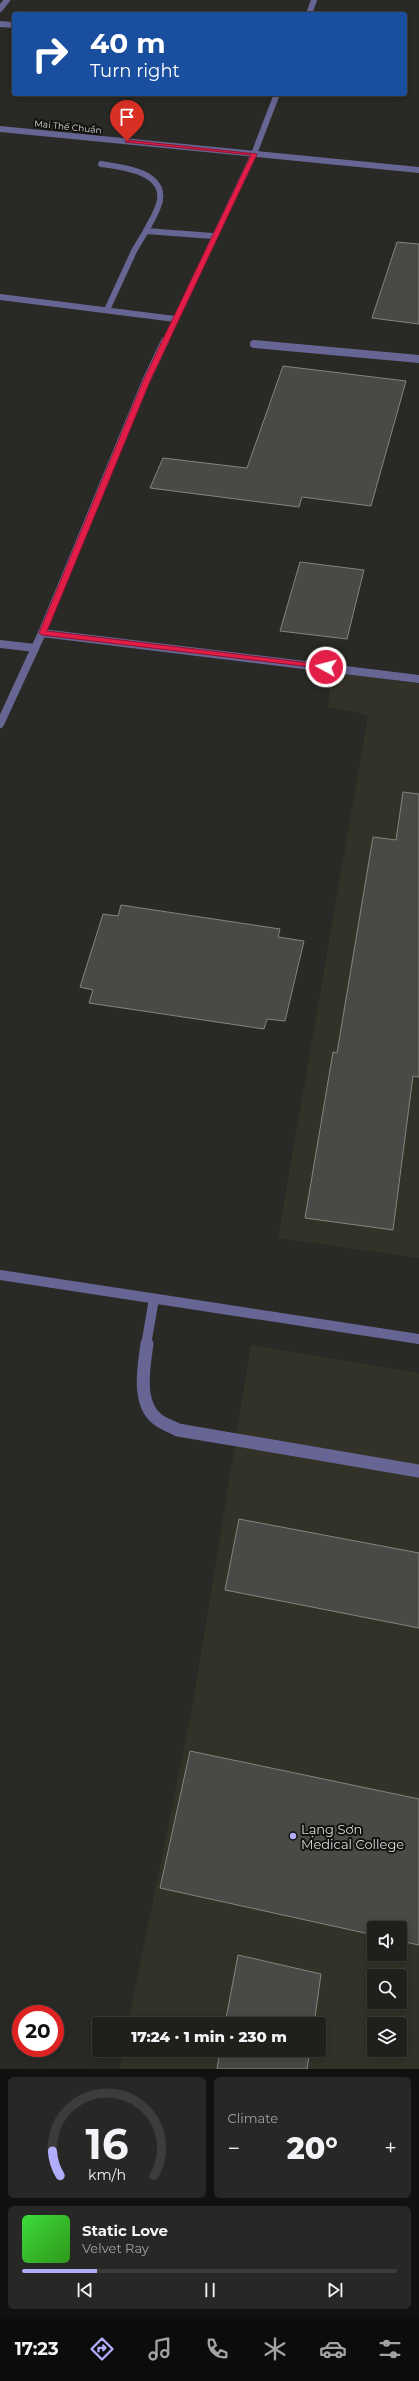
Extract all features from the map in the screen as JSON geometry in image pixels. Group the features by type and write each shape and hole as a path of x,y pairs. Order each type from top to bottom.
{"street":[{"path":"0,9 7,0"},
{"path":"310,12 314,0"},
{"path":"0,24 12,26"},
{"path":"0,724 42,633 146,381 213,236 254,154 276,96"},
{"name":"Mai Thế Chuẩn","path":"0,129 419,170"},
{"path":"101,164 128,168 146,175 158,185 160,197 146,231 134,251 107,310"},
{"path":"146,231 213,236"},
{"path":"0,297 175,319"},
{"path":"254,344 419,359"},
{"path":"42,633 419,679"},
{"path":"0,644 35,648"},
{"path":"0,1275 419,1339"},
{"path":"154,1299 144,1374 148,1407 156,1418 178,1430 419,1472"}],"shaded area":[{"path":"331,671 419,684 419,1258 278,1238 368,715 328,707"},
{"path":"251,1345 419,1373 419,2069 119,2069 122,2057 326,2057 326,2017 129,2017 193,1703"}],"building":[{"path":"397,242 419,244 419,324 372,318"},
{"path":"283,366 406,381 371,506 302,497 299,507 150,488 163,458 247,468"},
{"path":"300,562 364,570 347,639 280,631"},
{"path":"403,792 419,794 419,1077 413,1076 393,1230 305,1218 333,1052 337,1053 373,837 396,840"},
{"path":"121,905 280,929 278,937 304,941 285,1021 267,1019 264,1029 89,1003 93,990 80,987 103,914 118,916"},
{"path":"239,1519 419,1553 419,1628 225,1590"},
{"path":"190,1751 419,1799 419,1945 407,1942 407,1921 367,1921 367,1933 160,1888"},
{"path":"238,1955 321,1974 315,2017 226,2017"},
{"path":"219,2057 309,2057 307,2069 217,2069"}],"place":[{"name":"Lạng Sơn Medical College","path":"293,1836"}],"route":[{"path":"127,141 254,154 213,236 146,381 42,633 326,667"}]}
